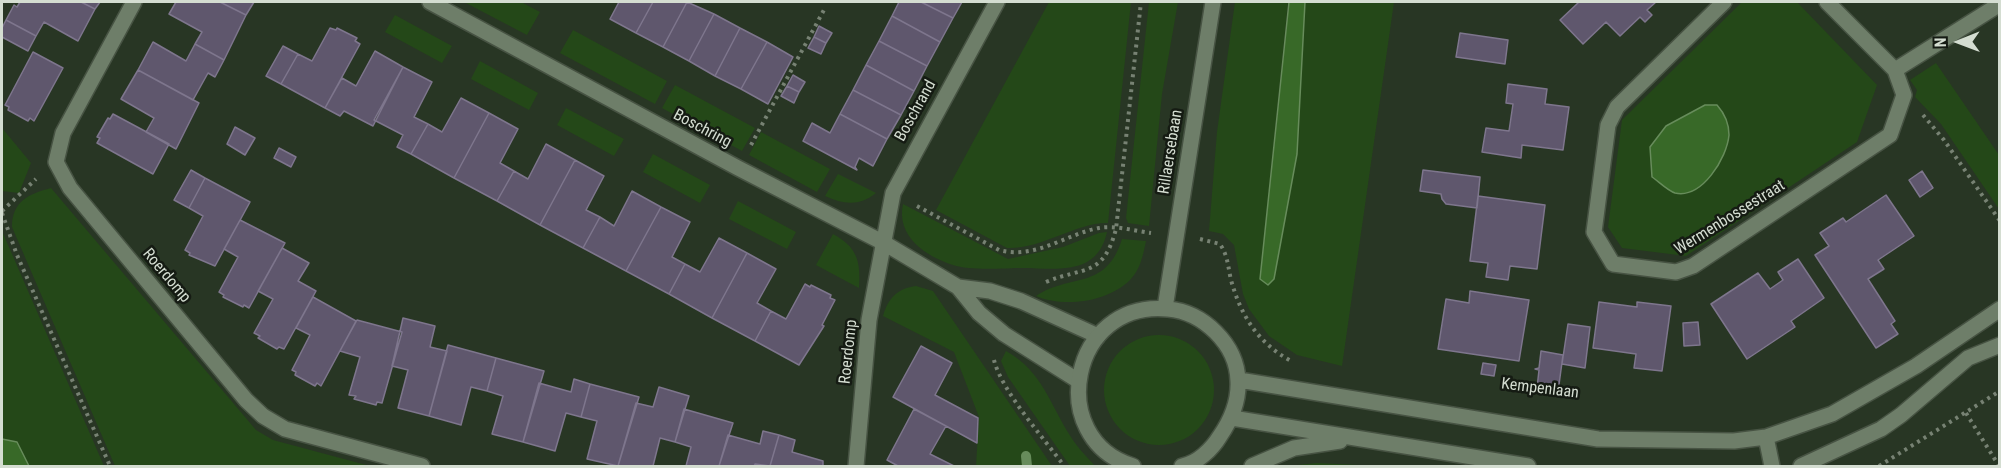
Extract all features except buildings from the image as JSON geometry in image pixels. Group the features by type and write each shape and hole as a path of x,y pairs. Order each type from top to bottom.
{"street":[{"path":"56,162 63,133 134,2"},
{"name":"Boschring","path":"430,2 738,168 884,243 958,287 979,313 1004,334 1077,380"},
{"name":"Boschrand","path":"884,243 893,193 997,2"},
{"name":"Rillaersebaan","path":"1165,308 1213,2"},
{"name":"Wermenbossestraat","path":"1724,2 1617,106 1608,125 1594,232 1613,264 1676,272 1693,266 1890,135 1904,95"},
{"path":"1827,2 1894,70 1904,95"},
{"path":"1894,70 2000,4"},
{"name":"Roerdomp","path":"56,162 70,188 246,400 263,416 285,429 422,466"},
{"name":"Roerdomp","path":"856,466 869,320 884,243"},
{"name":"Boschring","path":"958,287 990,291 1021,301 1098,336"},
{"path":"1130,466 1114,459 1093,437 1079,408 1077,380 1085,356 1108,325 1127,314 1165,308 1189,312 1209,324 1228,348 1239,380 1232,418 1212,449 1182,466"},
{"path":"1239,380 1598,439 1709,442 1766,437 1832,414 1875,391 2000,309"},
{"path":"1801,466 1881,429 1968,358 2000,345"},
{"path":"1232,418 1528,466"},
{"path":"1766,437 1772,466"},
{"path":"1252,466 1294,448 1353,439"}],"path":[{"path":"1116,229 1141,2"},
{"path":"738,168 825,8"},
{"path":"1904,95 1944,140 2000,221"},
{"path":"56,162 2,212 17,255 110,466"},
{"path":"893,193 968,234 1013,254 1063,242 1098,228 1176,236 1220,244 1227,255 1237,302 1248,323 1273,351 1296,363"},
{"path":"1879,466 2000,391"},
{"path":"1966,413 1999,466"}],"shaded area":[{"path":"464,2 521,2 540,12 527,35"},
{"path":"1049,2 1131,2 1108,223 1084,227 1034,244 1007,248 936,210"},
{"path":"1149,2 1178,2 1162,94 1149,226 1128,223 1126,218"},
{"path":"1235,2 1288,2 1260,279 1268,285 1305,2 1394,2 1342,366 1297,355 1269,336 1249,309 1243,294 1234,245 1223,234 1209,231 1217,132"},
{"path":"1289,2 1305,2 1297,154 1274,279 1268,285 1260,279"},
{"path":"1742,2 1797,2 1877,85 1857,142 1686,256 1622,248 1608,227 1622,120"},
{"path":"395,15 452,46 442,63 385,32"},
{"path":"573,30 667,81 655,104 560,53"},
{"path":"480,61 538,93 529,110 471,79"},
{"path":"1936,63 1999,155 1999,209 1941,124 1915,97 1917,90 1910,80"},
{"path":"675,85 755,128 742,151 662,108"},
{"path":"1705,105 1717,105 1724,115 1729,135 1724,155 1711,175 1695,190 1675,193 1652,177 1650,147 1666,126"},
{"path":"566,108 624,139 614,156 557,125"},
{"path":"2,128 31,163 19,193 2,191"},
{"path":"761,132 830,169 817,192 749,155"},
{"path":"653,154 710,185 700,203 643,172"},
{"path":"838,174 876,193 864,200 852,203 825,196"},
{"path":"51,188 256,430 273,440 370,466 115,466 12,227 15,211 23,200"},
{"path":"738,201 796,232 787,249 729,219"},
{"path":"903,204 1008,259 1063,247 1107,232 1098,253 1087,262 1072,267 987,269 960,267 932,256 915,243 904,226"},
{"path":"2,231 104,466 29,466 17,442 2,439"},
{"path":"833,234 847,244 856,256 859,288 816,265"},
{"path":"1122,239 1146,241 1139,267 1130,280 1121,287 1098,298 1085,301 1059,302 1036,296 1049,289 1097,274 1107,267"},
{"path":"916,286 933,291 1052,466 1032,466 1031,458 1027,454 1023,458 1024,466 976,466 979,417 954,352 883,316 895,295 904,289"},
{"path":"1159,335 1180,339 1198,351 1210,369 1214,390 1210,411 1198,429 1180,441 1159,445 1138,441 1120,429 1108,411 1104,390 1108,369 1120,351 1138,339"},
{"path":"1006,351 1019,359 1037,378 1073,441 1095,466 1070,466 1008,377 1001,361"},
{"path":"2,439 17,442 29,466 2,466"},
{"path":"1317,463 1379,466 1288,466"}],"waterway":[{"path":"1026,456 1027,466"}]}
